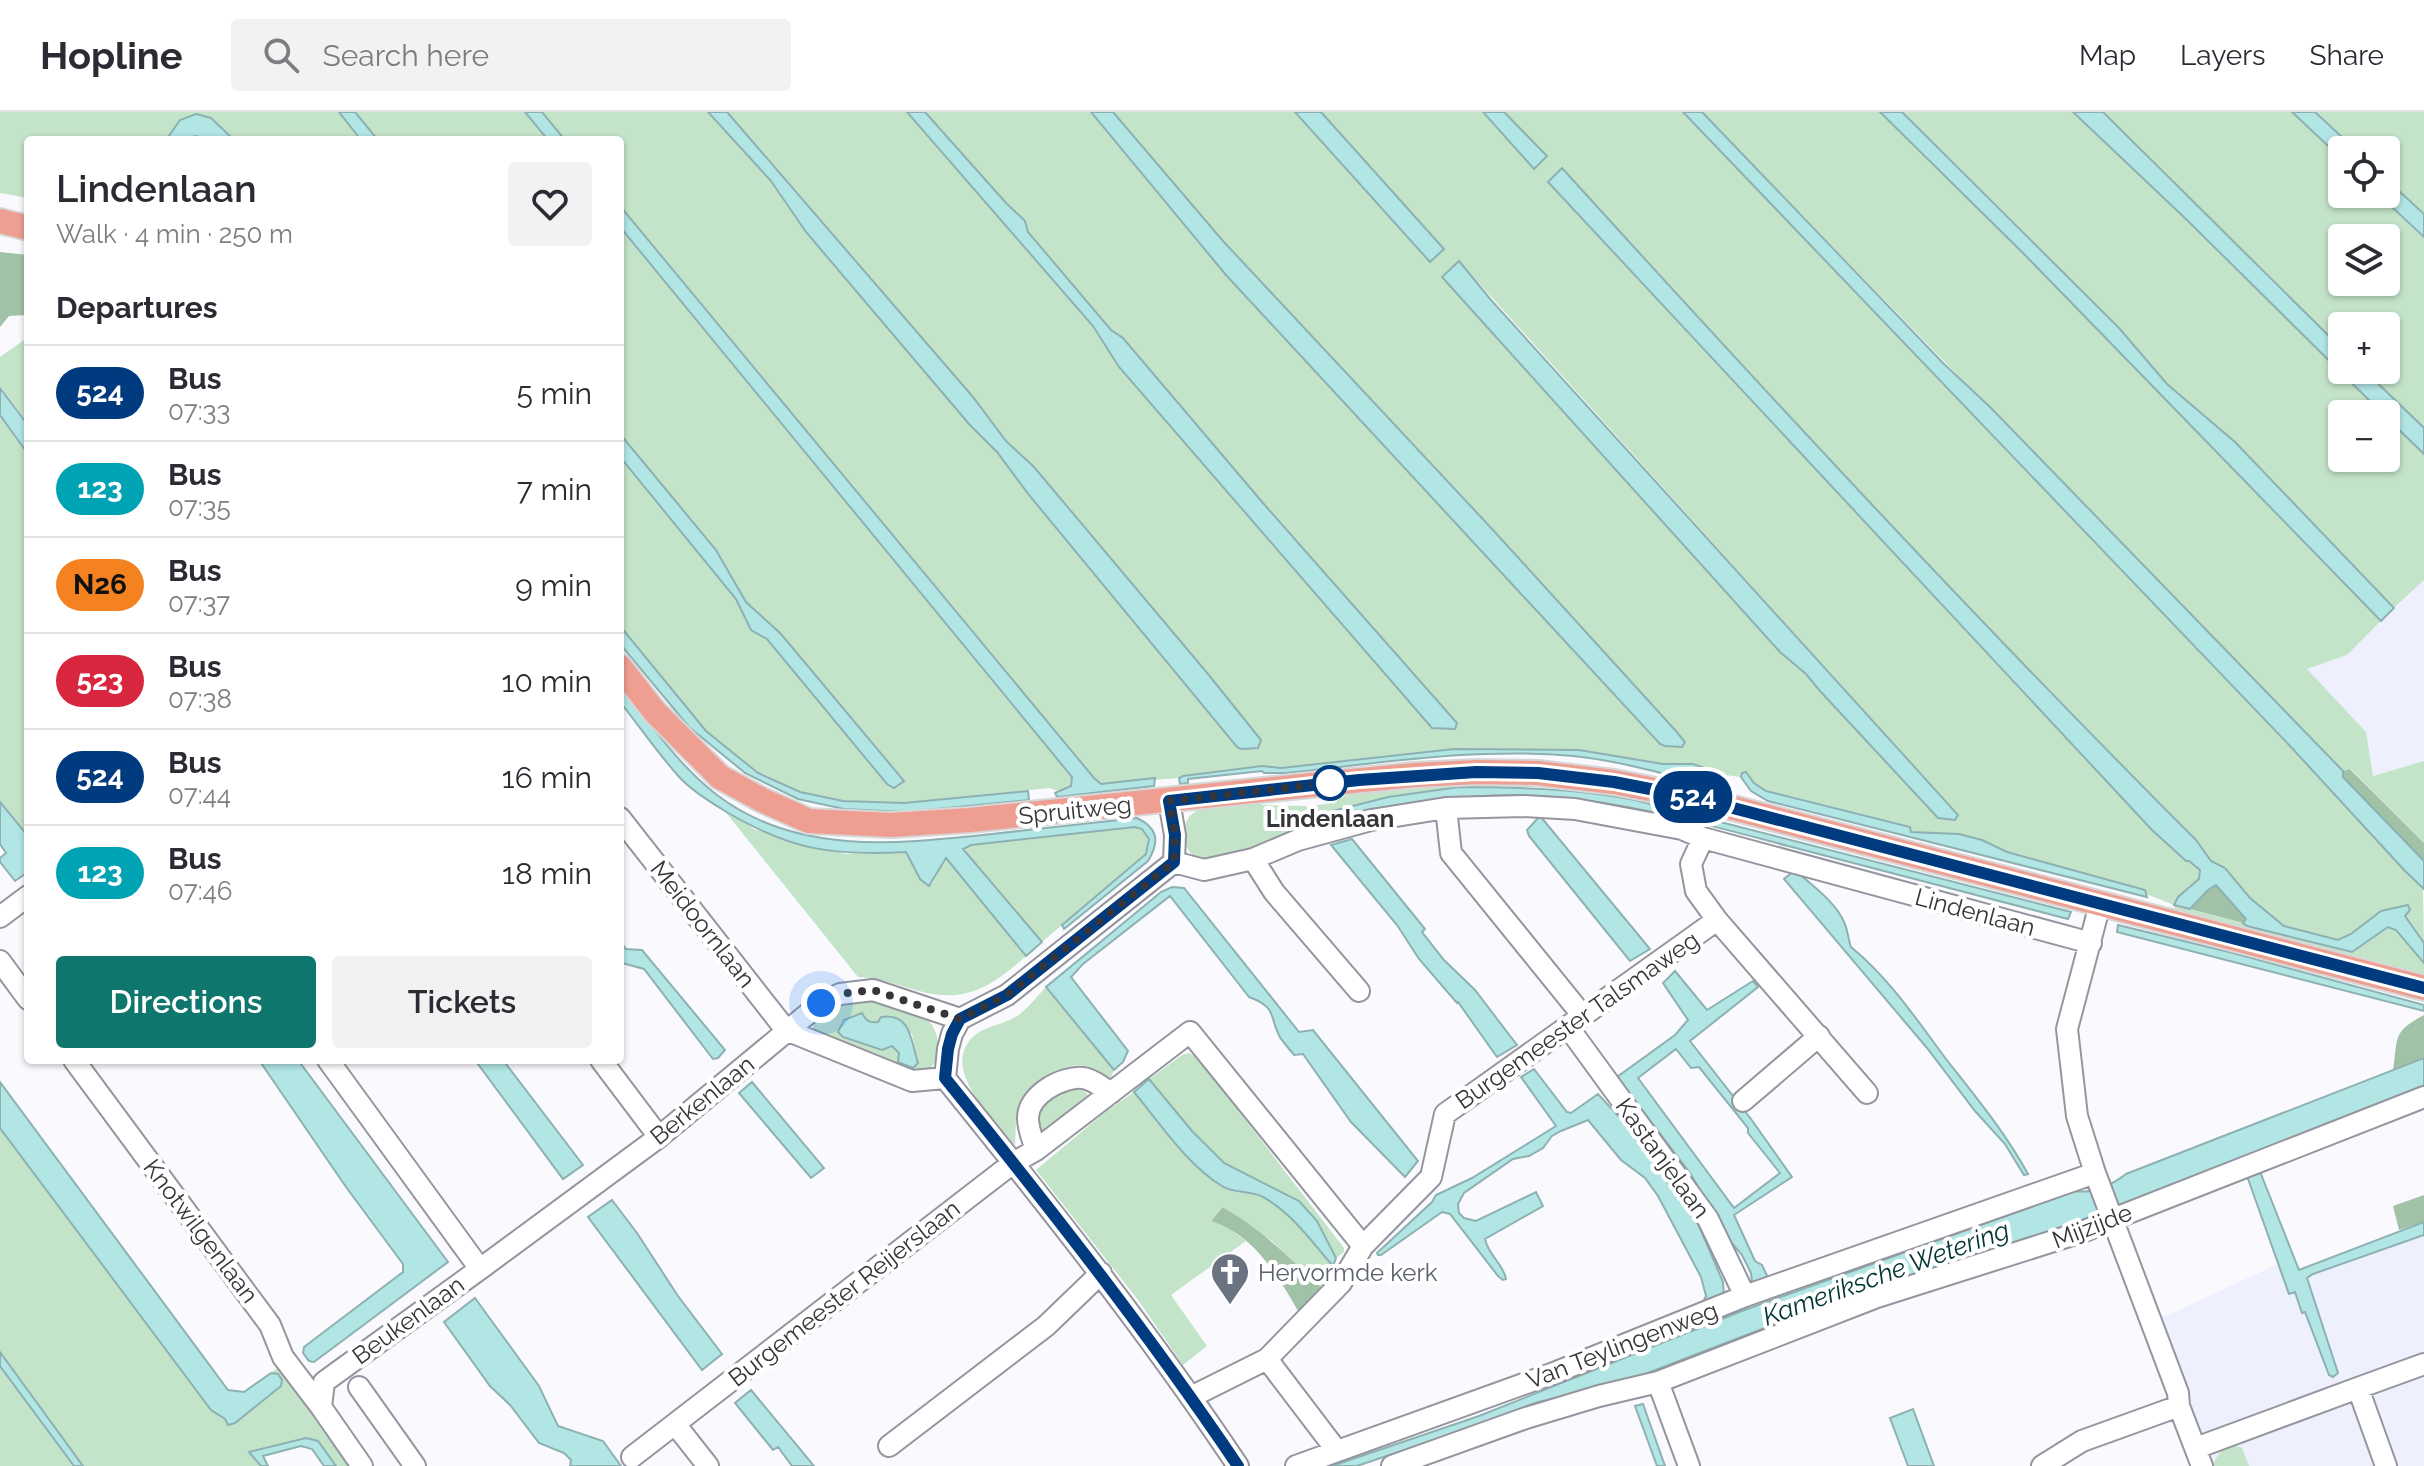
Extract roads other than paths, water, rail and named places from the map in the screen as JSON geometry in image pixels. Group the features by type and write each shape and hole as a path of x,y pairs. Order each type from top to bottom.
{"main road":[{"path":"0,221 24,227"},
{"name":"Spruitweg","path":"624,672 655,712 720,777 809,821 907,824 970,820 1415,775 1538,773 1614,782 1691,797 2100,904"},
{"path":"2100,904 2424,988"}],"street":[{"path":"1169,801 1175,835 1174,862 1007,995 960,1019 948,1049 945,1078 1101,1273 1238,1466"},
{"name":"Lindenlaan","path":"1174,862 1204,870 1253,859 1298,840 1371,820 1446,808 1524,806 1575,809 1682,829 1703,838 2091,943"},
{"name":"Kastanjelaan","path":"1446,808 1451,853 1575,1021 1708,1219 1745,1296"},
{"name":"Meidoornlaan","path":"624,823 786,1030"},
{"path":"1703,838 1691,864 1696,891 1717,920 1867,1093"},
{"path":"1253,859 1274,892 1359,991"},
{"path":"0,917 24,899"},
{"path":"2100,904 2067,1029 2077,1116 2199,1457 2358,1388 2424,1364"},
{"name":"Burgemeester Talsmaweg","path":"1191,1397 1267,1359 1341,1283 1363,1246 1431,1177 1445,1114 1717,920"},
{"path":"0,961 24,994"},
{"path":"786,1030 821,1003 840,994 873,990 960,1019"},
{"path":"786,1030 912,1081 945,1078"},
{"name":"Berkenlaan","path":"480,1269 659,1137 786,1030"},
{"name":"Burgemeester Reijerslaan","path":"632,1457 1013,1163 1036,1150 1190,1032 1363,1246"},
{"path":"1743,1101 1819,1036"},
{"name":"Knotwilgenlaan","path":"77,1064 270,1325 283,1357 321,1407"},
{"name":"Beukenlaan","path":"321,1407 324,1382 480,1269 331,1064"},
{"path":"604,1064 659,1137"},
{"path":"1036,1150 1027,1118 1034,1102 1044,1091 1062,1081 1085,1078 1111,1093"},
{"name":"Mijzijde","path":"1392,1466 1526,1418 1658,1382 1877,1297 2085,1231 2111,1214 2424,1097"},
{"name":"Van Teylingenweg","path":"1296,1466 1554,1373 1745,1296 2098,1178"},
{"path":"889,1446 1046,1326 1101,1273"},
{"path":"1267,1359 1337,1451"},
{"path":"1658,1382 1689,1466"},
{"path":"359,1387 415,1466"},
{"path":"2358,1388 2386,1466"},
{"path":"2055,1463 2082,1441 2179,1406"},
{"path":"321,1407 362,1466"},
{"path":"675,1424 708,1466"}],"water":[{"path":"339,112 355,112 375,136 358,136"},
{"path":"525,112 542,112 562,136 545,136"},
{"path":"708,112 727,112 973,397 1006,441 1034,467 1261,740 1258,748 1237,747 997,452 969,424 806,232 771,181"},
{"path":"907,112 925,112 1025,221 1028,232 1111,330 1123,338 1457,723 1455,729 1432,728 1119,367 1093,326"},
{"path":"1091,112 1113,112 1223,241 1675,730 1685,742 1682,747 1660,744 1226,275"},
{"path":"1295,112 1321,112 1444,249 1430,262"},
{"path":"1483,112 1504,112 1547,156 1534,169"},
{"path":"1683,112 1702,112 2343,771 2343,777 2424,861 2424,889 2290,746"},
{"path":"1880,112 1902,112 2119,328 2167,384 2235,442 2394,608 2381,621 2022,252"},
{"path":"2073,112 2103,112 2328,335 2328,360"},
{"path":"2292,112 2315,112 2341,136 2328,136 2328,146"},
{"path":"196,114 211,118 230,136 169,136 180,120"},
{"path":"1562,168 1875,508 2196,840 2211,861 2225,868 2250,898 2284,926 2338,940 2381,911 2408,905 2410,910 2405,916 2424,943 2424,963 2396,930 2388,927 2352,952 2247,926 2243,923 2246,919 2216,885 2190,909 2174,905 2178,897 2199,879 2200,870 2152,830 1548,182"},
{"path":"2400,192 2424,214 2424,237 2393,208 2400,208"},
{"path":"624,211 1094,778 1101,784 1155,778 1154,786 1057,797 1055,793 1071,786 1072,777 624,232"},
{"path":"1459,261 1958,815 1955,820 1938,818 1806,674 1780,652 1442,277"},
{"path":"2353,384 2378,384 2395,400 2369,400"},
{"path":"0,388 24,420 24,448 0,415"},
{"path":"2400,405 2424,428 2424,454 2400,431"},
{"path":"624,439 716,550 746,602 781,634 904,781 894,788 887,784 767,639 751,630 736,599 624,462"},
{"path":"624,631 706,731 758,773 800,792 843,801 904,803 1028,791 1029,800 906,812 844,809 798,799 745,773 689,727 624,649"},
{"path":"624,691 690,771 717,795 748,815 814,837 849,841 921,841 1137,818 1153,831 1154,847 1148,861 1064,929 1062,925 1146,854 1149,839 1142,829 1135,827 971,845 963,849 1042,942 1026,956 946,858 929,886 920,879 906,852 833,851 812,848 770,834 748,824 691,788 624,707"},
{"path":"1454,749 1579,750 1663,764 1693,764 1725,775 1723,789 1592,758 1501,753 1430,757 1286,773 1262,771 1188,779 1188,783 1180,784 1179,778 1262,766 1281,768"},
{"path":"1746,772 1754,783 1766,791 1910,827 1911,832 1959,834 1982,840 2007,852 2145,890 2147,897 1768,801 1751,791 1741,777"},
{"path":"1459,787 1548,789 1635,800 2071,912 2068,919 1695,822 1633,808 1571,799 1512,795 1458,798 1404,805 1324,822 1320,819 1321,814 1388,797"},
{"path":"0,802 24,831 24,875 15,881 0,862 6,853 0,844"},
{"path":"1539,817 1650,949 1630,961 1529,836 1527,830"},
{"path":"1352,839 1425,929 1422,932 1444,960 1475,990 1517,1045 1497,1057 1458,1002 1419,959 1397,925 1331,845"},
{"path":"1795,870 1835,907 1845,925 1851,947 1902,1000 2010,1144 2028,1174 2024,1175 2005,1144 1784,879"},
{"path":"1172,887 1184,888 1299,1032 1313,1030 1418,1161 1405,1177 1351,1122 1303,1054 1294,1055 1281,1039 1269,1009 1249,997 1170,896 1083,964 1071,977 1128,1051 1123,1062 1114,1070 1046,987 1161,892"},
{"path":"2118,925 2424,1005 2424,1011 2117,932"},
{"path":"624,947 642,950 725,1050 718,1058 713,1059 644,969 624,964"},
{"path":"1675,971 1707,1010 1753,981 1758,987 1690,1041 1792,1177 1734,1215 1755,1261 1762,1265 1769,1280 1761,1283 1752,1282 1742,1255 1730,1241 1690,1173 1617,1077 1675,1035 1688,1020 1663,983","holes":["1676,1049 1691,1068 1699,1067 1780,1173 1734,1208 1638,1078"]},
{"path":"862,1013 870,1022 878,1022 881,1017 899,1019 908,1031 918,1063 913,1068 898,1062 899,1053 892,1046 882,1050 843,1037 838,1032 844,1020"},
{"name":"Kameriksche Wetering","path":"2424,1058 2424,1086 2077,1222 1850,1295 1632,1379 1535,1403 1357,1466 1332,1466 1479,1416 1742,1311 2075,1191 2102,1188 2126,1174"},
{"path":"262,1064 301,1064 448,1262 314,1362 303,1353 304,1347 403,1272 403,1264"},
{"path":"478,1064 506,1064 583,1165 563,1179"},
{"path":"1534,1069 1567,1112 1571,1113 1598,1094 1634,1133 1693,1212 1723,1282 1724,1296 1703,1302 1706,1296 1701,1277 1658,1196 1645,1178 1621,1160 1588,1120 1552,1136 1543,1148 1529,1156 1513,1159 1464,1193 1458,1204 1459,1213 1464,1218 1476,1221 1536,1192 1543,1206 1485,1239 1506,1279 1498,1276 1450,1214 1442,1212 1378,1255 1436,1195 1472,1178 1556,1126 1521,1077"},
{"path":"1149,1079 1192,1131 1224,1163 1299,1201 1317,1221 1336,1258 1333,1266 1283,1211 1258,1195 1222,1186 1197,1167 1134,1092"},
{"path":"0,1082 228,1390 244,1392 271,1373 278,1374 282,1380 281,1386 235,1423 228,1425 225,1419 211,1410 0,1128"},
{"path":"752,1082 824,1168 811,1178 739,1093"},
{"path":"2259,1169 2299,1270 2424,1222 2424,1235 2307,1278 2338,1373 2333,1377 2329,1375 2295,1292 2289,1294 2247,1176"},
{"path":"612,1200 722,1354 702,1370 588,1217"},
{"path":"475,1298 539,1386 558,1426 603,1441 621,1466 570,1466 571,1460 564,1453 539,1443 510,1405 490,1386 444,1322"},
{"path":"0,1352 83,1466 74,1466 0,1366"},
{"path":"751,1390 814,1466 792,1466 778,1447 773,1450 735,1403"},
{"path":"1643,1404 1665,1466 1657,1466 1635,1406"},
{"path":"1913,1409 1934,1466 1908,1466 1890,1418"},
{"path":"306,1438 318,1441 336,1466 324,1466 312,1449 301,1446 263,1456 268,1466 261,1466 249,1452"}],"place":[{"name":"Lindenlaan","path":"1330,783"},
{"name":"Hervormde kerk","path":"1230,1306"}]}
